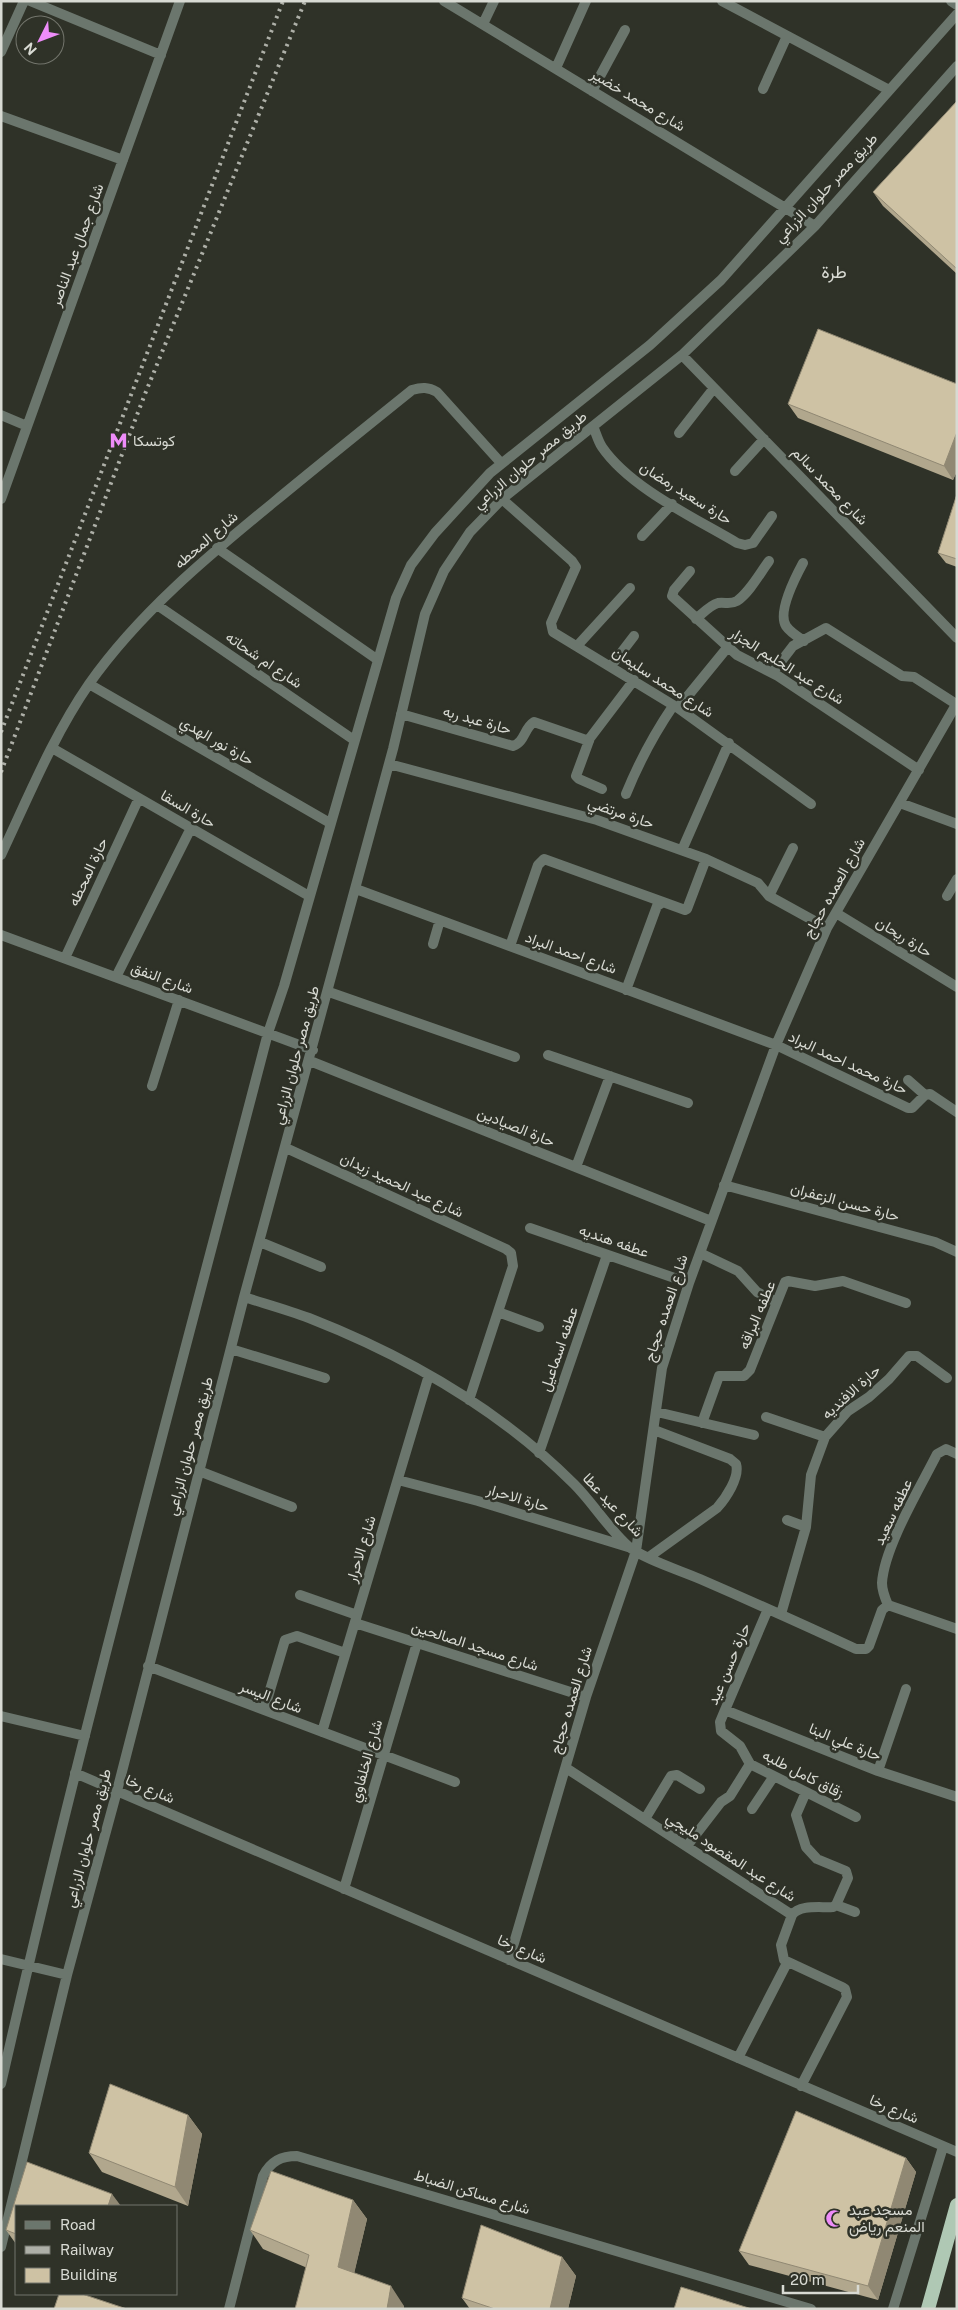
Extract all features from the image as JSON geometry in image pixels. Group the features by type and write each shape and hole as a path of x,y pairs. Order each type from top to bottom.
{"highway":[{"path":"928,2309 957,2205"}],"street":[{"path":"1,52 24,1"},
{"path":"30,1 161,55"},
{"name":"شارع جمال عبد الناصر","path":"1,499 180,1"},
{"name":"شارع محمد خضير","path":"444,1 815,226"},
{"path":"483,24 494,1"},
{"path":"556,68 586,1"},
{"path":"722,1 889,90"},
{"path":"950,1 957,5"},
{"name":"طريق مصر حلوان الزراعي","path":"1,2084 75,1773 268,1033 396,598 411,565 435,533 501,463 687,313 754,244 957,14"},
{"path":"592,91 625,30"},
{"path":"763,89 787,36"},
{"name":"طريق مصر حلوان الزراعي","path":"1,2247 66,1975 117,1791 244,1297 329,992 402,714 425,614 444,571 470,532 502,499 682,355 815,226 957,66"},
{"path":"1,116 123,160"},
{"name":"شارع محمد سالم","path":"682,355 957,638"},
{"name":"شارع المحطه","path":"1,855 52,748 89,684 156,605 217,548 412,390 420,387 429,388 437,392 501,463"},
{"path":"679,434 714,388"},
{"path":"1,415 27,426"},
{"name":"حارة سعيد رمضان","path":"593,426 601,446 618,466 646,489 737,543 745,545 757,540 772,516"},
{"path":"735,471 764,439"},
{"name":"شارع محمد سليمان","path":"502,499 572,561 576,567 551,626 555,634 611,666 676,707 729,743 811,804"},
{"path":"642,536 672,504"},
{"path":"217,548 378,660"},
{"path":"696,619 714,605 720,603 728,604 743,596 769,561"},
{"path":"803,563 790,589 784,617 787,628 804,641"},
{"name":"شارع عبد الحليم الجزار","path":"690,571 674,590 672,596 727,648 749,662 773,672 919,770"},
{"path":"576,646 630,588"},
{"name":"شارع ام شحاته","path":"156,605 354,740"},
{"path":"773,672 790,648 822,628 828,629 902,676 914,678 956,704"},
{"path":"611,666 634,636"},
{"path":"626,794 654,733 727,648"},
{"path":"602,789 576,778 589,741 634,680"},
{"name":"حارة نور الهدي","path":"89,684 330,823"},
{"name":"شارع العمده حجاج","path":"509,1960 586,1697 633,1549 657,1412 662,1368 689,1282 776,1045 826,928 956,704"},
{"name":"حارة عبد ربه","path":"402,714 514,746 520,743 529,725 534,722 589,741"},
{"path":"682,850 729,743"},
{"name":"حارة السقا","path":"52,748 309,896"},
{"name":"حارة مرتضي","path":"389,764 597,820 706,859 758,883 769,896 826,928"},
{"name":"حارة المحطه","path":"64,958 139,798"},
{"path":"900,803 957,824"},
{"path":"116,977 191,828"},
{"path":"769,896 793,848"},
{"path":"510,946 538,865 544,859 685,910 688,909 706,859"},
{"path":"947,896 957,879"},
{"name":"شارع احمد البراد","path":"356,889 776,1045"},
{"path":"626,990 656,909 663,902"},
{"name":"حارة ريحان","path":"836,912 957,987"},
{"path":"433,944 440,920"},
{"name":"شارع النفق","path":"1,935 313,1050"},
{"path":"329,992 515,1057"},
{"path":"152,1086 179,1000"},
{"name":"حارة محمد احمد البراد","path":"776,1045 908,1108 915,1106 925,1095 930,1094 957,1112"},
{"path":"548,1055 688,1103"},
{"name":"حارة الصيادين","path":"310,1061 711,1221"},
{"path":"576,1167 610,1076"},
{"path":"908,1080 925,1095"},
{"name":"شارع عبد الحميد زيدان","path":"286,1148 506,1249 511,1253 513,1266 498,1312"},
{"name":"حارة حسن الزعفران","path":"724,1185 935,1242 957,1252"},
{"name":"عطفه هنديه","path":"530,1228 689,1282"},
{"path":"260,1242 321,1267"},
{"path":"700,1253 738,1271 757,1292 776,1302"},
{"name":"عطفه اسماعيل","path":"539,1453 606,1254"},
{"name":"عطفه البراقه","path":"702,1423 719,1376 744,1376 750,1370 783,1285 788,1281 815,1286 843,1281 906,1302"},
{"name":"شارع عيد عطا","path":"244,1297 308,1318 352,1336 429,1375 469,1400 539,1453 574,1484 633,1549 649,1557 781,1614 856,1649 862,1650 869,1646 882,1610 888,1605"},
{"path":"469,1400 498,1312 539,1327"},
{"path":"231,1349 325,1378"},
{"name":"حارة الافنديه","path":"781,1614 806,1527 811,1475 825,1438 848,1411 884,1384 910,1356 917,1356 947,1378"},
{"name":"شارع الاحرار","path":"322,1732 429,1375"},
{"path":"657,1412 754,1435"},
{"path":"766,1417 825,1438"},
{"path":"649,1557 717,1508 726,1498 737,1472 736,1464 730,1459 654,1430"},
{"name":"عطفه سعيد","path":"888,1605 882,1584 883,1574 897,1534 937,1454 946,1449 957,1454"},
{"path":"199,1471 292,1506"},
{"name":"حارة الاحرار","path":"398,1480 478,1501 633,1549"},
{"path":"787,1520 806,1527"},
{"name":"شارع مسجد الصالحين","path":"300,1595 416,1643 586,1697"},
{"path":"888,1605 957,1629"},
{"name":"حارة حسن عيد","path":"721,1731 720,1722 768,1609"},
{"path":"264,1710 285,1640 297,1636 346,1653"},
{"name":"شارع الخلفاوي","path":"344,1889 416,1643"},
{"name":"شارع اليسر","path":"148,1666 455,1782"},
{"path":"878,1771 906,1689"},
{"name":"حارة علي البنا","path":"725,1710 878,1771 957,1797"},
{"path":"1,1716 85,1736"},
{"name":"زقاق كامل طلبه","path":"721,1731 740,1746 750,1764 856,1817"},
{"path":"687,1846 720,1802 730,1796 750,1764"},
{"name":"شارع عبد المقصود مليجي","path":"566,1768 792,1915 780,1945 782,1956 787,1963"},
{"name":"شارع رخا","path":"75,1773 957,2152"},
{"path":"645,1819 672,1776 677,1775 700,1789"},
{"path":"752,1809 774,1776"},
{"path":"806,1792 796,1815 806,1848 812,1856 848,1874 836,1905"},
{"path":"792,1915 795,1911 802,1908 836,1905 854,1912"},
{"path":"1,1959 66,1975"},
{"path":"738,2058 787,1963 842,1987 847,1993 845,2001 802,2086"},
{"path":"894,2309 943,2146"},
{"name":"شارع مساكن الضباط","path":"229,2309 263,2176 268,2166 277,2159 297,2156 811,2309"}],"building":[{"path":"957,101 957,269 873,192"},
{"path":"818,329 957,384 957,432 944,466 788,404"},
{"path":"957,494 957,559 938,553"},
{"path":"110,2084 188,2115 175,2187 89,2153"},
{"name":"مسجد عبد المنعم رياض","path":"796,2111 906,2158 868,2286 739,2251"},
{"path":"27,2162 112,2194 108,2205 15,2205 15,2234 6,2230"},
{"path":"271,2171 353,2200 338,2267 391,2286 387,2309 295,2309 309,2255 250,2230"},
{"path":"481,2225 562,2257 550,2309 495,2309 462,2298"},
{"path":"681,2287 752,2309 674,2309"},
{"path":"59,2295 85,2295 127,2309 54,2309"}],"railway":[{"path":"1,732 283,1"},
{"path":"1,772 145,394 305,1"}],"place":[{"name":"كوتسكا","path":"119,441"},
{"name":"مسجد عبد المنعم رياض","path":"835,2219"}],"district":[{"name":"طرة","path":"834,272"}]}
